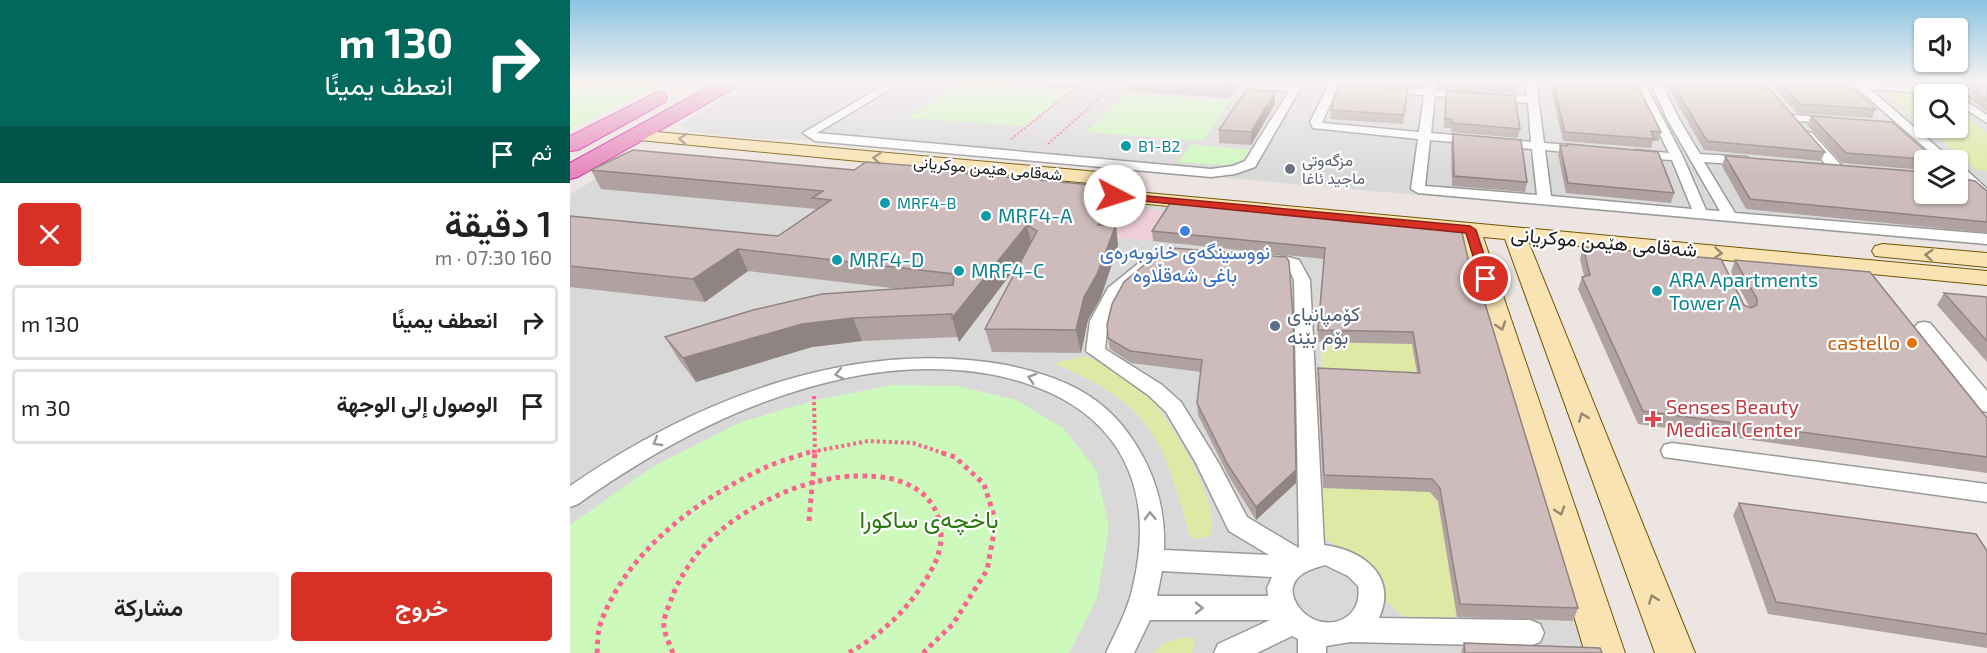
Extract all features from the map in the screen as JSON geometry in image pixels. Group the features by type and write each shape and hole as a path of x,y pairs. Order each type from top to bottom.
{"highway":[{"path":"570,145 632,112"},
{"path":"570,172 676,112"}],"street":[{"path":"844,112 809,133 815,137 994,161 1011,154 1211,173 1235,170 1251,164 1281,112"},
{"path":"1322,112 1316,122 1317,126 1596,151"},
{"path":"1427,112 1418,189 1987,239"},
{"path":"1534,112 1544,200"},
{"path":"1655,112 1701,214"},
{"path":"1672,112 1730,216"},
{"path":"1891,112 1935,150"},
{"path":"1813,166 1842,169 1790,115 1850,122"},
{"path":"1884,124 1907,126"},
{"name":"شەقامی هێمن موکریانی","path":"635,135 783,149 994,161 1232,199 1470,230 1987,279"},
{"name":"شەقامی هێمن موکریانی","path":"612,148 760,162 1987,260"},
{"path":"760,162 783,149"},
{"path":"1619,153 1677,157"},
{"path":"1695,157 1766,163"},
{"path":"1968,180 1987,182"},
{"path":"1968,183 1987,196"},
{"path":"1470,230 1605,653"},
{"path":"1514,234 1675,653"},
{"path":"1164,254 1116,288 1100,321 1095,351 1155,390 1174,407 1207,462 1238,524 1301,562"},
{"path":"1250,258 1291,262 1299,268 1302,280 1301,562 1282,580 1280,592 1300,629"},
{"path":"1924,327 1987,405"},
{"path":"575,491 660,440 736,405 809,380 878,366 942,362 1001,368 1053,384 1097,411 1130,448 1149,497 1151,560 1141,608 1120,653"},
{"path":"1672,451 1984,497"},
{"path":"1141,608 1335,635 1350,630 1363,621 1370,609 1372,595 1370,583 1363,572 1339,557 1325,555 1301,562 1151,560"},
{"path":"1228,653 1300,629"},
{"path":"1350,630 1530,633"}],"path":[{"path":"994,161 1049,112"},
{"path":"1034,157 1084,112"},
{"path":"809,380 816,400 809,521"},
{"path":"597,653 599,627 623,578 663,534 711,496 764,468 814,450 868,441 913,443 955,457 984,483 996,522 987,570 953,624 923,653"},
{"path":"673,653 664,626 672,591 695,555 739,517 770,499 812,482 850,475 885,476 912,485 932,502 941,525 938,555 922,588 893,621 848,653"}],"shaded area":[{"path":"701,112 1914,112 1914,138 1968,138 1968,112 1987,112 1987,246 780,138 775,140 691,132 680,125"},
{"path":"631,158 1468,235 1594,653 570,653 570,194"},
{"path":"1130,208 1172,212 1153,241 1108,237"}],"green space":[{"path":"570,112 604,112 570,130"},
{"path":"916,112 1042,112 1026,126 908,118"},
{"path":"1108,112 1223,112 1203,141 1087,132"},
{"path":"1968,118 1987,132 1987,171 1977,170 1968,162 1968,150 1953,150 1939,138 1968,138"},
{"path":"1192,144 1251,150 1242,161 1225,165 1178,162"},
{"path":"1321,342 1412,344 1419,385 1321,380"},
{"path":"1087,356 1135,385 1149,397 1169,424 1193,464 1202,485 1212,523 1210,536 1197,539 1190,537 1171,474 1161,450 1149,429 1133,410 1113,394 1086,378 1053,363"},
{"name":"باخچەی ساکورا","path":"892,385 958,386 1016,400 1063,428 1096,470 1109,527 1097,598 1069,653 570,653 570,525 654,466 741,422 816,400"},
{"path":"1322,488 1436,492 1458,617 1404,617 1384,600 1376,573 1366,560 1322,538"},
{"path":"1185,637 1195,639 1192,653 1152,653 1164,643"}],"building":[{"path":"1231,112 1263,112 1251,132 1219,130"},
{"path":"1367,112 1404,112 1404,115"},
{"path":"1445,112 1517,112 1520,129 1452,123 1452,119 1445,119"},
{"path":"1560,112 1651,112 1661,132 1651,131 1654,139 1565,132"},
{"path":"1690,112 1790,112 1825,152 1707,141"},
{"path":"1811,116 1892,122 1924,150 1914,150 1914,158 1846,153"},
{"path":"1453,134 1521,140 1527,182 1454,176"},
{"path":"1567,144 1658,152 1674,193 1568,183 1560,145 1567,146"},
{"path":"633,150 854,170 866,162 942,168 938,171 1127,188 1098,225 1116,225 1097,274 1084,297 1076,330 985,329 1037,231 1027,225 952,318 952,314 853,318 802,324 683,358 665,337 753,310 822,294 953,285 954,274 738,249 693,279 570,266 570,216 778,236 831,200 812,198 823,191 591,170"},
{"path":"1725,156 1914,171 1914,204 1968,204 1968,180 1975,181 1987,191 1987,222 1750,199"},
{"path":"1171,202 1461,228 1469,263 1480,287 1578,608 1460,604 1440,488 1432,479 1324,475 1318,368 1420,373 1413,332 1318,330 1325,248 1152,231"},
{"path":"1583,247 1721,259 1744,305 1751,308 1757,305 1757,299 1735,260 1870,272 1987,418 1987,457 1643,411 1582,277 1590,275"},
{"path":"1173,248 1286,257 1289,261 1293,317 1296,470 1256,507 1228,465 1197,403 1202,360 1130,351 1108,338 1107,325 1112,304 1124,282 1144,265"},
{"path":"1944,293 1987,297 1987,341"},
{"path":"1739,503 1976,534 1987,551 1987,634 1776,602"},
{"path":"1464,643 1600,648 1602,653 1465,653"}],"place":[{"name":"B1-B2","path":"1126,146"},
{"name":"مزگەوتی ماجید ئاغا","path":"1290,169"},
{"name":"MRF4-B","path":"885,203"},
{"name":"MRF4-A","path":"986,216"},
{"name":"نووسینگەی خانوبەرەی باغی شەقڵاوە","path":"1185,231"},
{"name":"MRF4-D","path":"837,260"},
{"name":"MRF4-C","path":"959,271"},
{"name":"ARA Apartments Tower A","path":"1657,291"},
{"name":"کۆمپانیای بۆم بێنە","path":"1275,326"},
{"name":"castello","path":"1912,343"},
{"name":"Senses Beauty Medical Center","path":"1653,419"}],"route":[{"path":"1115,196 1470,230 1486,279"}]}
